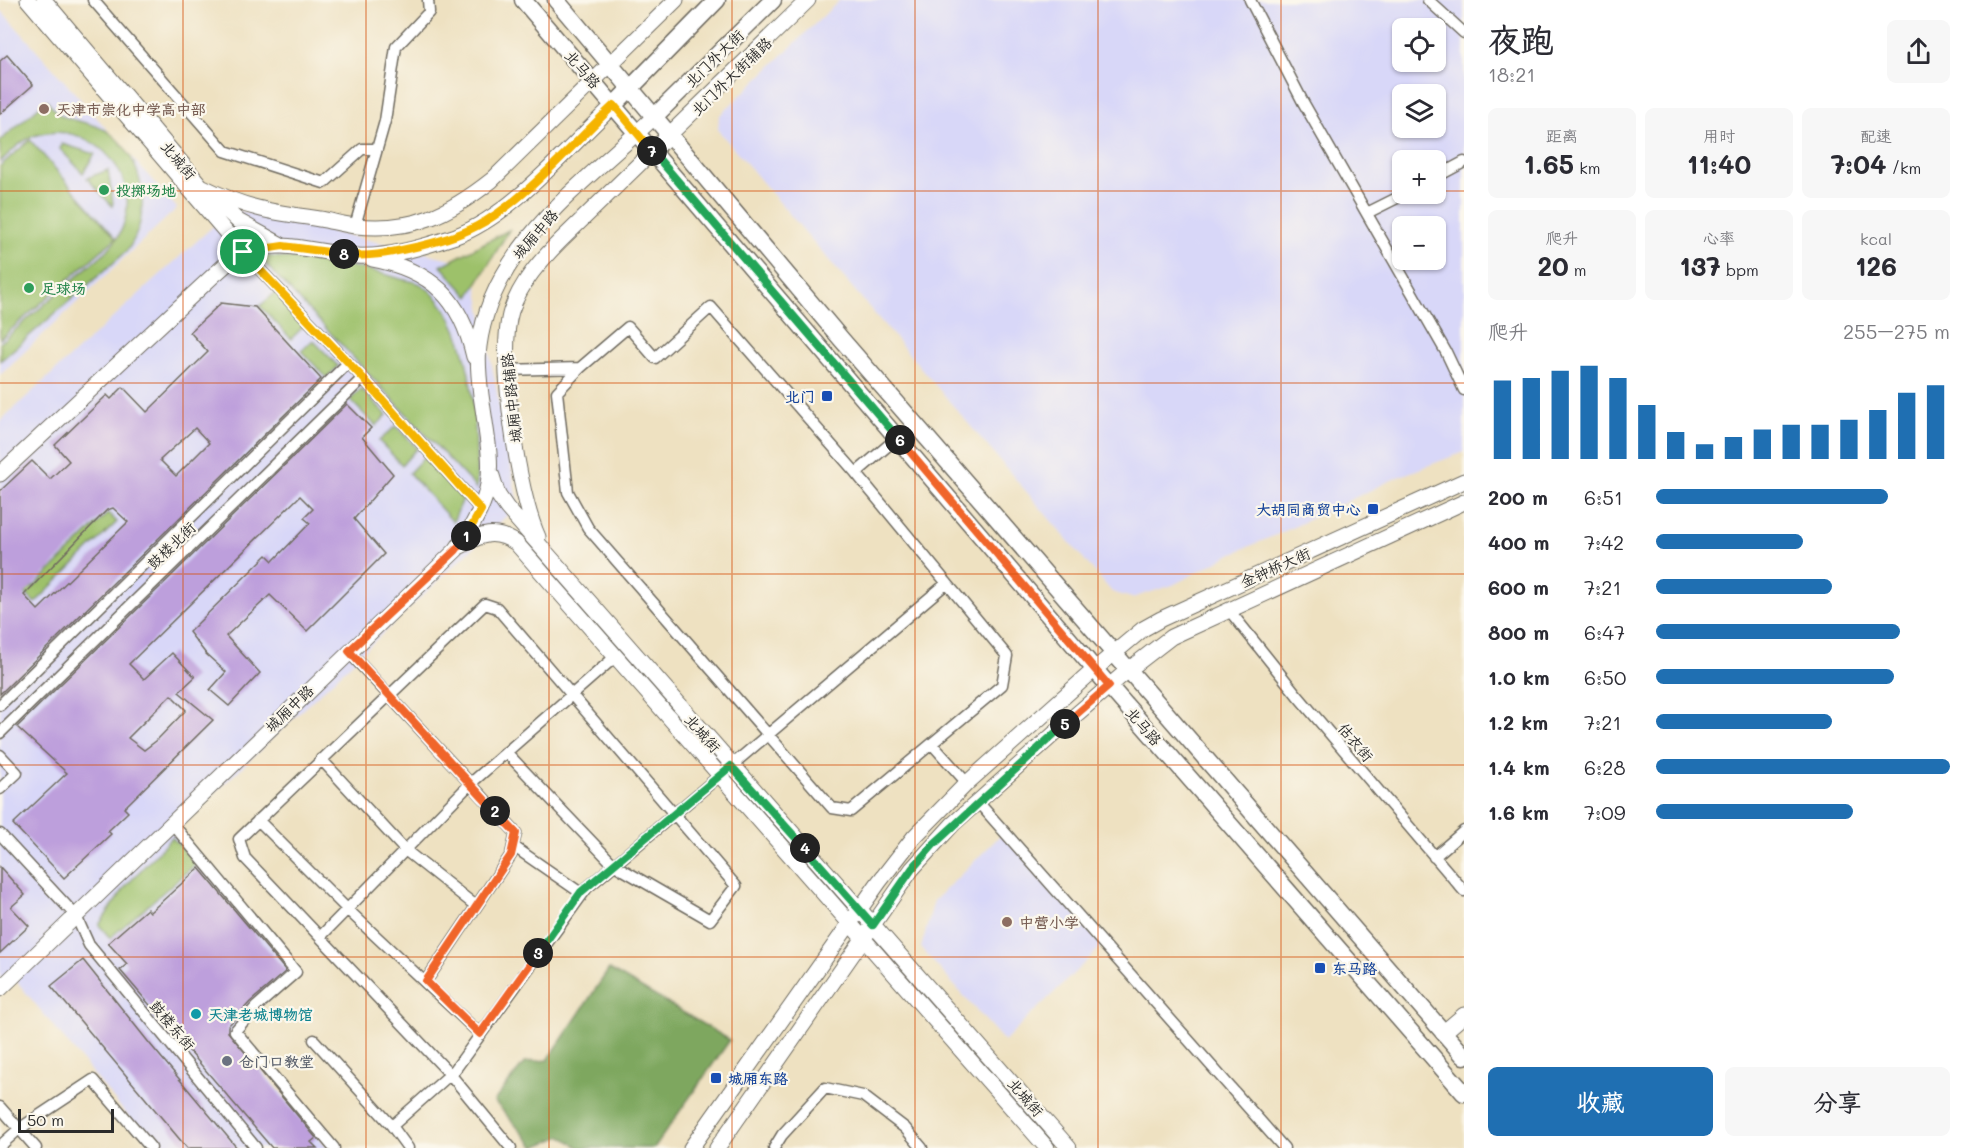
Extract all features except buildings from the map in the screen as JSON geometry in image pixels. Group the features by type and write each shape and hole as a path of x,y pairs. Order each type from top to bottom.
{"main road":[{"name":"北马路","path":"524,0 1109,686 1464,1093"},
{"name":"北马路","path":"556,0 842,340 1464,1056"},
{"path":"614,105 717,0"},
{"name":"北门外大街","path":"655,116 773,0"},
{"path":"942,489 959,474"}],"street":[{"name":"北城街","path":"28,0 243,252"},
{"name":"北城街","path":"44,0 201,186 238,221 283,246"},
{"path":"93,0 225,151 324,183 362,149 377,149"},
{"path":"355,226 386,121 396,47 429,12 428,0"},
{"path":"201,186 256,210 355,226 408,225 432,219 461,205 492,180 675,0"},
{"name":"北门外大街辅路","path":"652,151 808,0"},
{"path":"1250,0 1303,102 1446,352 1464,390"},
{"path":"1428,0 1464,33"},
{"name":"城厢中路","path":"358,256 421,246 477,226 510,203 614,105"},
{"name":"城厢中路","path":"0,989 456,550 481,510 491,473 478,359 482,330 496,290 508,265 541,223 655,116"},
{"name":"城厢中路辅路","path":"547,553 532,524 518,461 506,370 509,320 528,276 561,240 652,151"},
{"path":"1446,172 1464,162"},
{"path":"1367,213 1392,200"},
{"name":"城厢中路","path":"0,474 215,274 243,252 283,246 358,256 414,271 447,297 466,327 480,387"},
{"path":"243,252 363,378 481,510"},
{"path":"711,307 856,473 1006,656 1002,686 851,811 832,808 588,528 568,492 557,392 580,368 628,327 655,357 711,307"},
{"name":"鼓楼北街","path":"0,705 348,363"},
{"path":"506,370 580,368"},
{"name":"鼓楼北街","path":"0,733 363,378"},
{"path":"856,473 898,437"},
{"name":"北城街","path":"491,473 498,495 507,508 547,553 725,770"},
{"name":"金钟桥大街","path":"1095,669 1143,629 1161,619 1464,481"},
{"name":"金钟桥大街","path":"1127,670 1172,637 1464,502"},
{"name":"北城街","path":"456,550 483,534 501,535 516,543 616,656 725,770 856,916 1047,1148"},
{"path":"392,1126 450,1074 581,892 947,583"},
{"path":"506,752 614,864 710,920 736,886 497,608 485,604 238,839 245,858 450,1074 511,1148"},
{"name":"估衣街","path":"1229,610 1297,695 1464,891"},
{"path":"349,651 516,833 511,855 426,981"},
{"path":"321,936 470,784 616,656"},
{"path":"691,1148 908,843 967,783 1095,669"},
{"path":"717,1148 912,869 978,802 1127,670"},
{"path":"932,744 967,783"},
{"path":"0,755 17,773 0,789"},
{"path":"321,759 405,850 476,906"},
{"path":"978,802 1284,1148"},
{"path":"258,820 348,910 480,1034"},
{"path":"171,822 296,972 256,1007 235,1031 334,1148"},
{"path":"1434,857 1464,831"},
{"name":"鼓楼东街","path":"0,834 76,916 89,945 256,1148"},
{"path":"513,846 581,892"},
{"name":"北城街","path":"869,931 1069,1148"},
{"path":"1443,1033 1464,1015"},
{"path":"314,1040 392,1126 408,1148"},
{"path":"0,1146 19,1129 93,1080 151,1148"},
{"path":"774,1148 782,1135 825,1088 863,1096 905,1128 922,1148"},
{"path":"0,1107 36,1148"}],"shaded area":[{"path":"840,0 1464,0 1464,452 1398,477 1229,555 1173,585 1132,598 1112,592 718,130 719,116"},
{"name":"天津市崇化中学高中部","path":"0,9 177,208 0,375"},
{"path":"232,209 473,264 518,505 175,831 296,974 231,1034 328,1148 154,1148 9,972 0,980 0,421"},
{"name":"中营小学","path":"1005,831 1104,944 1004,1041 921,948 934,901"}],"green space":[{"path":"47,100 59,114 101,128 120,142 137,171 142,205 140,222 135,238 126,252 0,361 0,343 107,250 119,235 126,214 127,194 121,175 111,158 96,145 78,136 58,132 37,135 22,143 0,162 0,141"},
{"name":"足球场","path":"30,140 116,238 0,339 0,166"},
{"name":"投掷场地","path":"62,144 95,154 83,173 60,149"},
{"name":"投掷场地","path":"108,170 113,203 112,206 87,178"},
{"path":"509,230 469,297 441,266"},
{"path":"257,255 365,269 420,284 440,302 454,324 470,378 476,437 477,489"},
{"path":"275,293 305,325 291,339 260,306"},
{"path":"313,340 338,366 327,378 301,351"},
{"path":"361,389 387,415 376,426 350,400"},
{"path":"396,426 417,448 402,465 379,441"},
{"path":"424,457 463,499 453,522 409,473"},
{"path":"108,513 117,522 35,603 18,586 25,580 33,588"},
{"path":"172,837 196,864 110,938 99,925 126,886"},
{"path":"609,969 730,1040 654,1148 580,1148 562,1136 535,1147 494,1101 525,1062 548,1060"}],"place":[{"name":"天津市崇化中学高中部","path":"44,109"},
{"name":"投掷场地","path":"104,190"},
{"name":"足球场","path":"29,288"},
{"name":"北门","path":"827,396"},
{"name":"大胡同商贸中心","path":"1373,509"},
{"name":"中营小学","path":"1007,922"},
{"name":"东马路","path":"1320,968"},
{"name":"天津老城博物馆","path":"196,1014"},
{"name":"仓门口教堂","path":"227,1061"},
{"name":"城厢东路","path":"716,1078"}],"route":[{"path":"614,105 1109,686 953,824 912,869 873,925 731,766 581,892 480,1034 426,981 511,855 516,833 349,651 456,550 481,510 363,378 243,252 283,246 358,256 376,255 421,246 458,235 495,215 510,203 614,105"}]}
